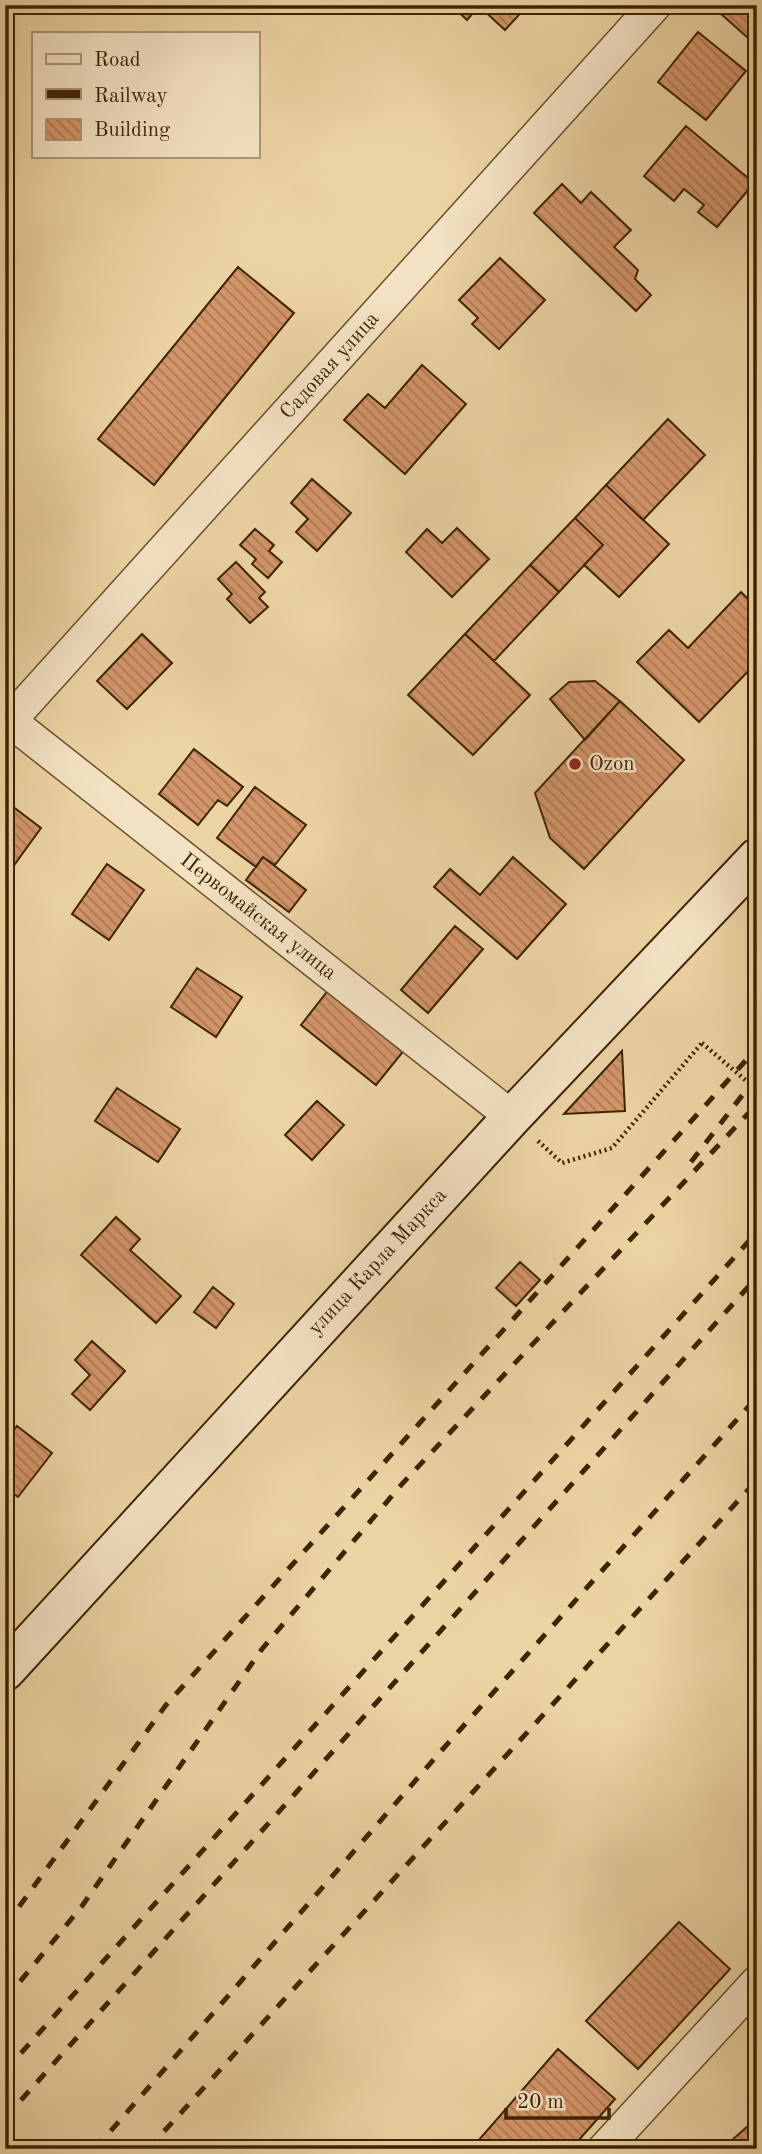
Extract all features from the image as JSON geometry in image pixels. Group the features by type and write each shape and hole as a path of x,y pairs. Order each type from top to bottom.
{"street":[{"name":"Садовая улица","path":"7,721 654,5"},
{"name":"Первомайская улица","path":"7,721 512,1117"},
{"name":"улица Карла Маркса","path":"5,1671 512,1117 757,858"},
{"path":"604,2149 757,1982"}],"path":[{"path":"512,1117 562,1163 612,1148 702,1043 757,1090"}],"building":[{"path":"451,5 528,5 505,30 479,6 467,20"},
{"path":"730,5 757,5 757,46 721,14"},
{"path":"698,32 746,71 706,120 658,82"},
{"path":"686,126 754,183 717,227 698,212 704,205 684,189 674,201 644,176"},
{"path":"562,184 581,203 591,192 631,230 614,247 638,270 635,279 651,295 636,311 534,213"},
{"path":"500,258 545,300 499,349 472,324 478,318 459,300"},
{"path":"238,267 294,313 154,485 98,439"},
{"path":"422,365 466,404 405,474 344,420 368,394 385,408"},
{"path":"668,419 705,455 643,520 606,485"},
{"path":"312,479 351,513 317,551 296,532 308,519 291,503"},
{"path":"606,485 669,544 619,597 584,565 603,545 575,518"},
{"path":"575,518 603,545 559,592 530,565"},
{"path":"457,528 489,559 452,597 406,552 427,529 442,543"},
{"path":"255,529 274,545 269,551 282,562 268,578 252,564 256,559 240,545"},
{"path":"236,562 265,592 259,598 268,607 250,623 227,599 232,594 218,579"},
{"path":"530,565 559,592 494,661 465,634"},
{"path":"741,592 757,608 757,662 699,722 637,662 669,630 688,648"},
{"path":"142,634 172,663 127,709 97,681"},
{"path":"465,634 530,695 473,755 408,695"},
{"path":"595,681 620,701 585,740 550,699 569,682"},
{"path":"620,701 684,760 584,869 550,838 535,793"},
{"path":"194,749 243,787 227,806 218,800 198,825 159,794"},
{"path":"255,787 306,825 275,865 263,857 256,867 217,838"},
{"path":"12,806 41,828 7,875 5,815"},
{"path":"263,857 306,890 289,912 246,880"},
{"path":"513,857 566,904 517,959 434,887 450,869 480,895"},
{"path":"107,864 144,890 109,940 72,914"},
{"path":"455,926 483,949 428,1013 401,990"},
{"path":"197,968 242,997 216,1037 171,1007"},
{"path":"330,988 406,1048 376,1085 301,1025"},
{"path":"622,1051 625,1111 564,1114"},
{"path":"117,1088 180,1129 158,1162 95,1121"},
{"path":"317,1101 344,1125 312,1160 285,1135"},
{"path":"116,1217 140,1239 130,1250 181,1296 156,1323 81,1255"},
{"path":"520,1262 540,1280 516,1306 496,1288"},
{"path":"213,1287 234,1304 216,1328 194,1312"},
{"path":"92,1341 125,1371 90,1410 72,1394 90,1375 75,1360"},
{"path":"17,1426 52,1453 18,1497 5,1488 5,1441"},
{"path":"679,1922 730,1969 638,2069 586,2021"},
{"path":"558,2049 615,2099 571,2149 471,2149"},
{"path":"757,2118 757,2149 723,2148"}],"railway":[{"path":"5,1926 166,1705 757,1048"},
{"path":"691,1162 757,1076"},
{"path":"5,2000 82,1906 262,1649 402,1484 757,1104"},
{"path":"5,2071 757,1232"},
{"path":"5,2118 757,1277"},
{"path":"95,2149 442,1750 757,1397"},
{"path":"148,2149 757,1480"}],"place":[{"name":"Ozon","path":"575,764"}]}
